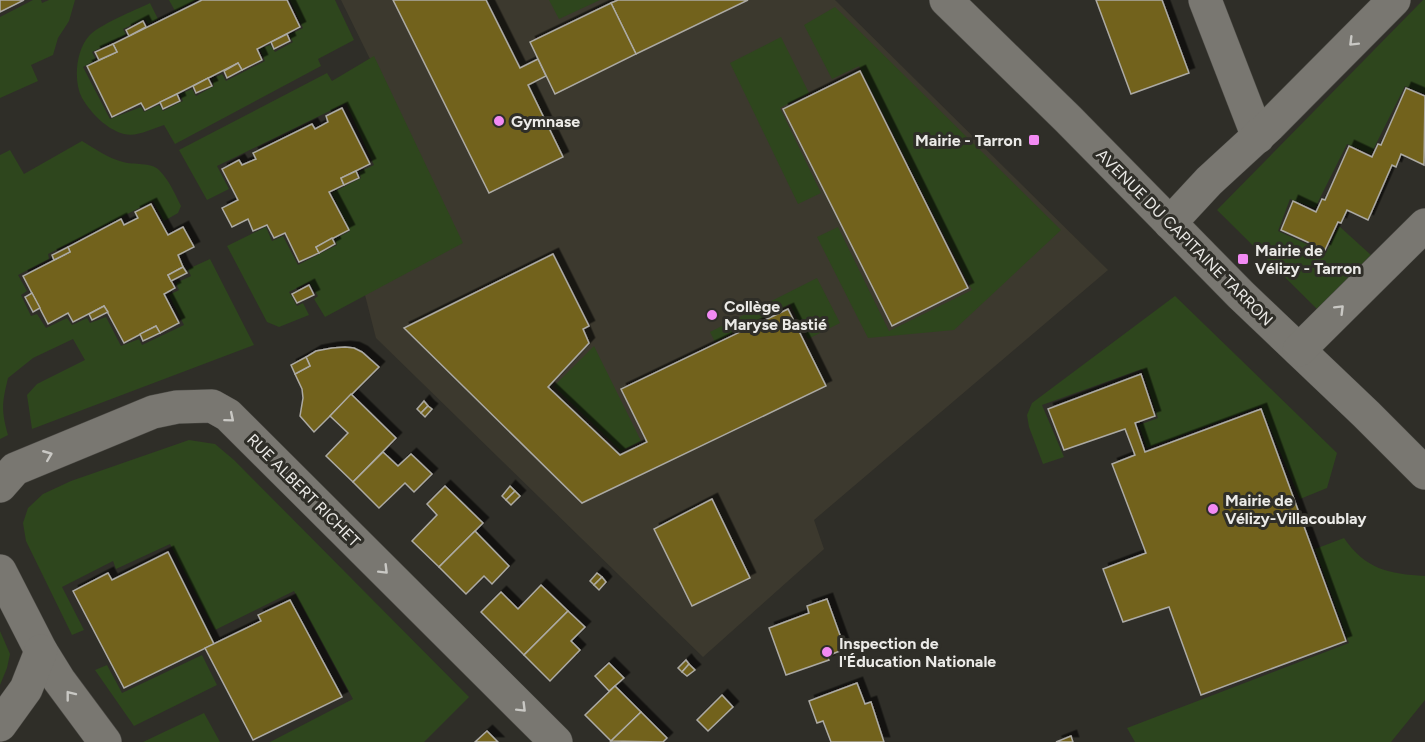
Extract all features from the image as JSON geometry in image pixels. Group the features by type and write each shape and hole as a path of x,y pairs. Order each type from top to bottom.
{"street":[{"name":"AVENUE DU CAPITAINE TARRON","path":"946,0 1068,119 1241,295 1425,473"},
{"path":"1205,0 1258,137"},
{"path":"1170,223 1209,181 1258,137 1394,0"},
{"path":"1299,350 1425,225"},
{"name":"RUE ALBERT RICHET","path":"0,486 15,469 153,412 177,407 212,406 228,415 556,742"},
{"path":"0,571 41,651 64,689 105,742"},
{"path":"0,724 26,689 41,651"}],"shaded area":[{"name":"Collège Maryse Bastié","path":"341,0 835,0 1108,270 814,520 824,549 703,657 376,338 364,291 459,240"}],"green space":[{"path":"33,0 41,0 42,3 49,0 75,0 69,21 58,38 53,55 31,65 38,81 0,98 0,17"},
{"path":"169,0 196,0 175,11"},
{"path":"290,0 335,0 354,40 318,59 321,66 175,144 164,125 134,134 117,132 100,120 82,98 77,83 77,66 81,49 89,36 100,27 150,3 158,19 148,24 145,19 123,29 126,35 92,52 96,60 83,67 110,119 141,107 144,112 159,105 163,111 183,101 180,94 192,89 196,96 214,86 212,79 222,74 226,81 265,61 260,49 270,45 275,52 293,42 289,35 303,28"},
{"path":"549,0 600,0 559,19"},
{"path":"1425,0 1425,94 1405,86 1371,154 1347,144 1315,208 1290,199 1278,231 1326,253 1339,226 1372,256 1317,309 1217,210"},
{"path":"835,7 1061,230 954,330 868,338 817,237 838,227 889,331 972,290 859,66 832,79 804,25"},
{"path":"781,37 809,93 780,108 821,193 798,204 730,63"},
{"path":"374,56 463,243 325,317 314,299 318,296 309,282 289,292 297,306 303,303 309,315 279,327 267,322 227,246 266,227 272,241 283,236 298,265 337,245 335,239 350,231 332,193 361,178 359,172 374,165 346,103 217,166 229,189 207,200 179,150 327,73 332,81"},
{"path":"82,141 117,160 156,167 169,183 181,206 178,213 164,221 153,201 48,254 49,259 18,275 27,291 21,295 31,316 37,314 46,328 67,318 72,325 87,318 90,323 106,317 121,346 139,339 142,345 184,325 169,295 179,290 176,283 191,276 188,269 210,259 254,345 32,429 27,395 37,384 85,360 73,339 33,358 8,378 3,406 8,435 0,439 0,155 10,150 24,174"},
{"path":"817,278 840,323 808,339 790,304 715,342 710,332"},
{"path":"1175,296 1337,453 1327,488 1300,499 1261,406 1147,448 1139,425 1158,418 1142,369 1042,405 1064,457 1043,464 1029,427 1027,415 1032,403"},
{"path":"594,346 641,441 621,451 554,386"},
{"path":"189,440 215,444 234,460 469,697 424,742 270,742 353,699 294,591 215,630 170,544 116,569 113,561 62,587 84,630 72,635 26,541 23,523 28,508 43,494 71,481"},
{"path":"1344,538 1360,557 1379,568 1400,574 1425,576 1425,700 1391,742 1135,742 1127,728 1349,643 1315,549"},
{"path":"0,631 10,654 0,685"},
{"path":"202,655 217,685 134,726 95,670 107,665 122,693"},
{"path":"204,713 220,742 143,742"}],"building":[{"path":"0,0 24,0 0,12"},
{"path":"202,0 287,0 300,27 257,49 262,60 242,70 238,63 145,110 141,103 112,117 87,66 117,52 113,44"},
{"name":"Gymnase","path":"393,0 486,0 520,68 538,59 546,76 528,85 563,157 489,193"},
{"path":"618,0 748,0 636,54 611,3"},
{"path":"1096,0 1162,0 1189,73 1131,94"},
{"path":"611,3 636,54 555,94 530,42"},
{"path":"143,21 146,27 129,36 126,30"},
{"path":"287,34 290,41 274,49 271,42"},
{"path":"113,44 117,52 99,60 95,52"},
{"path":"238,63 242,70 227,78 224,71"},
{"path":"860,71 968,288 892,326 783,109"},
{"path":"208,78 212,86 196,93 193,86"},
{"path":"1406,88 1425,96 1424,165 1401,154 1396,167 1392,165 1368,220 1347,210 1341,223 1338,222 1325,250 1281,230 1293,201 1316,212 1322,199 1325,200 1349,146 1372,157 1378,144 1381,145"},
{"path":"177,94 180,101 163,109 160,102"},
{"path":"342,108 370,164 341,178 344,185 329,192 349,230 316,247 319,253 299,262 285,233 274,238 267,225 253,231 248,219 232,227 222,208 238,200 222,169 239,160 242,165 256,159 253,153 312,124 315,129 328,122 326,116"},
{"path":"356,171 359,178 344,185 341,178"},
{"path":"151,204 168,235 183,227 194,247 178,255 183,267 168,275 175,288 164,294 179,323 160,333 156,326 124,343 104,306 73,322 68,313 48,324 23,276 70,252 68,247 121,219 124,225 138,218 135,212"},
{"path":"332,238 335,244 319,253 316,247"},
{"path":"68,247 70,252 54,260 52,255"},
{"path":"553,254 589,326 583,329 589,343 548,387 620,455 647,442 621,389 788,309 826,386 582,503 404,328"},
{"path":"183,267 187,273 171,281 168,275"},
{"path":"309,285 314,295 297,303 292,294"},
{"path":"32,293 40,308 33,312 25,297"},
{"path":"104,306 108,312 92,320 89,314"},
{"path":"156,326 160,333 143,341 140,334"},
{"path":"345,347 362,352 379,367 314,432 300,416 302,389 295,374 310,366 306,357 316,351"},
{"path":"306,357 310,366 295,374 291,365"},
{"name":"Mairie de Vélizy-Villacoublay","path":"1141,374 1155,416 1135,423 1145,452 1261,409 1346,641 1201,695 1169,607 1123,622 1103,569 1146,553 1112,464 1135,455 1125,429 1064,450 1048,409"},
{"path":"351,394 396,438 353,482 326,456 348,433 330,416"},
{"path":"424,401 428,406 421,413 417,409"},
{"path":"428,406 432,409 425,417 421,413"},
{"path":"383,452 398,466 411,454 432,474 414,492 405,483 379,508 353,482"},
{"path":"445,486 483,523 439,567 412,541 437,515 427,504"},
{"path":"510,486 515,491 506,500 502,496"},
{"path":"515,491 520,496 511,505 506,500"},
{"path":"712,499 750,578 692,606 654,529"},
{"path":"475,531 509,566 492,584 484,576 466,594 439,567"},
{"path":"168,552 214,644 124,688 73,591 108,573 112,580"},
{"path":"597,573 602,577 594,585 590,581"},
{"path":"602,577 606,582 599,590 594,585"},
{"path":"541,585 568,611 524,655 481,612 501,592 518,609"},
{"path":"827,599 845,649 827,656 829,660 786,675 769,628 809,613 807,606"},
{"path":"290,600 342,697 253,740 205,648 261,621 258,615"},
{"path":"568,611 585,627 571,641 580,650 550,681 524,655"},
{"path":"686,660 689,664 682,672 678,668"},
{"path":"609,663 624,678 609,691 595,676"},
{"path":"689,664 695,670 687,676 682,672"},
{"path":"857,683 865,704 871,702 884,742 831,742 823,721 817,723 809,701"},
{"path":"615,686 641,712 611,741 585,715"},
{"path":"722,695 733,707 708,731 697,720"},
{"path":"641,712 667,738 663,742 611,741"},
{"path":"487,731 498,742 475,742"},
{"path":"1071,736 1073,742 1056,742"}],"place":[{"name":"Gymnase","path":"499,121"},
{"name":"Mairie - Tarron","path":"1034,140"},
{"name":"Mairie de Vélizy - Tarron","path":"1243,259"},
{"name":"Collège Maryse Bastié","path":"712,315"},
{"name":"Mairie de Vélizy-Villacoublay","path":"1213,509"},
{"name":"Inspection de l'Éducation Nationale","path":"827,652"}]}
